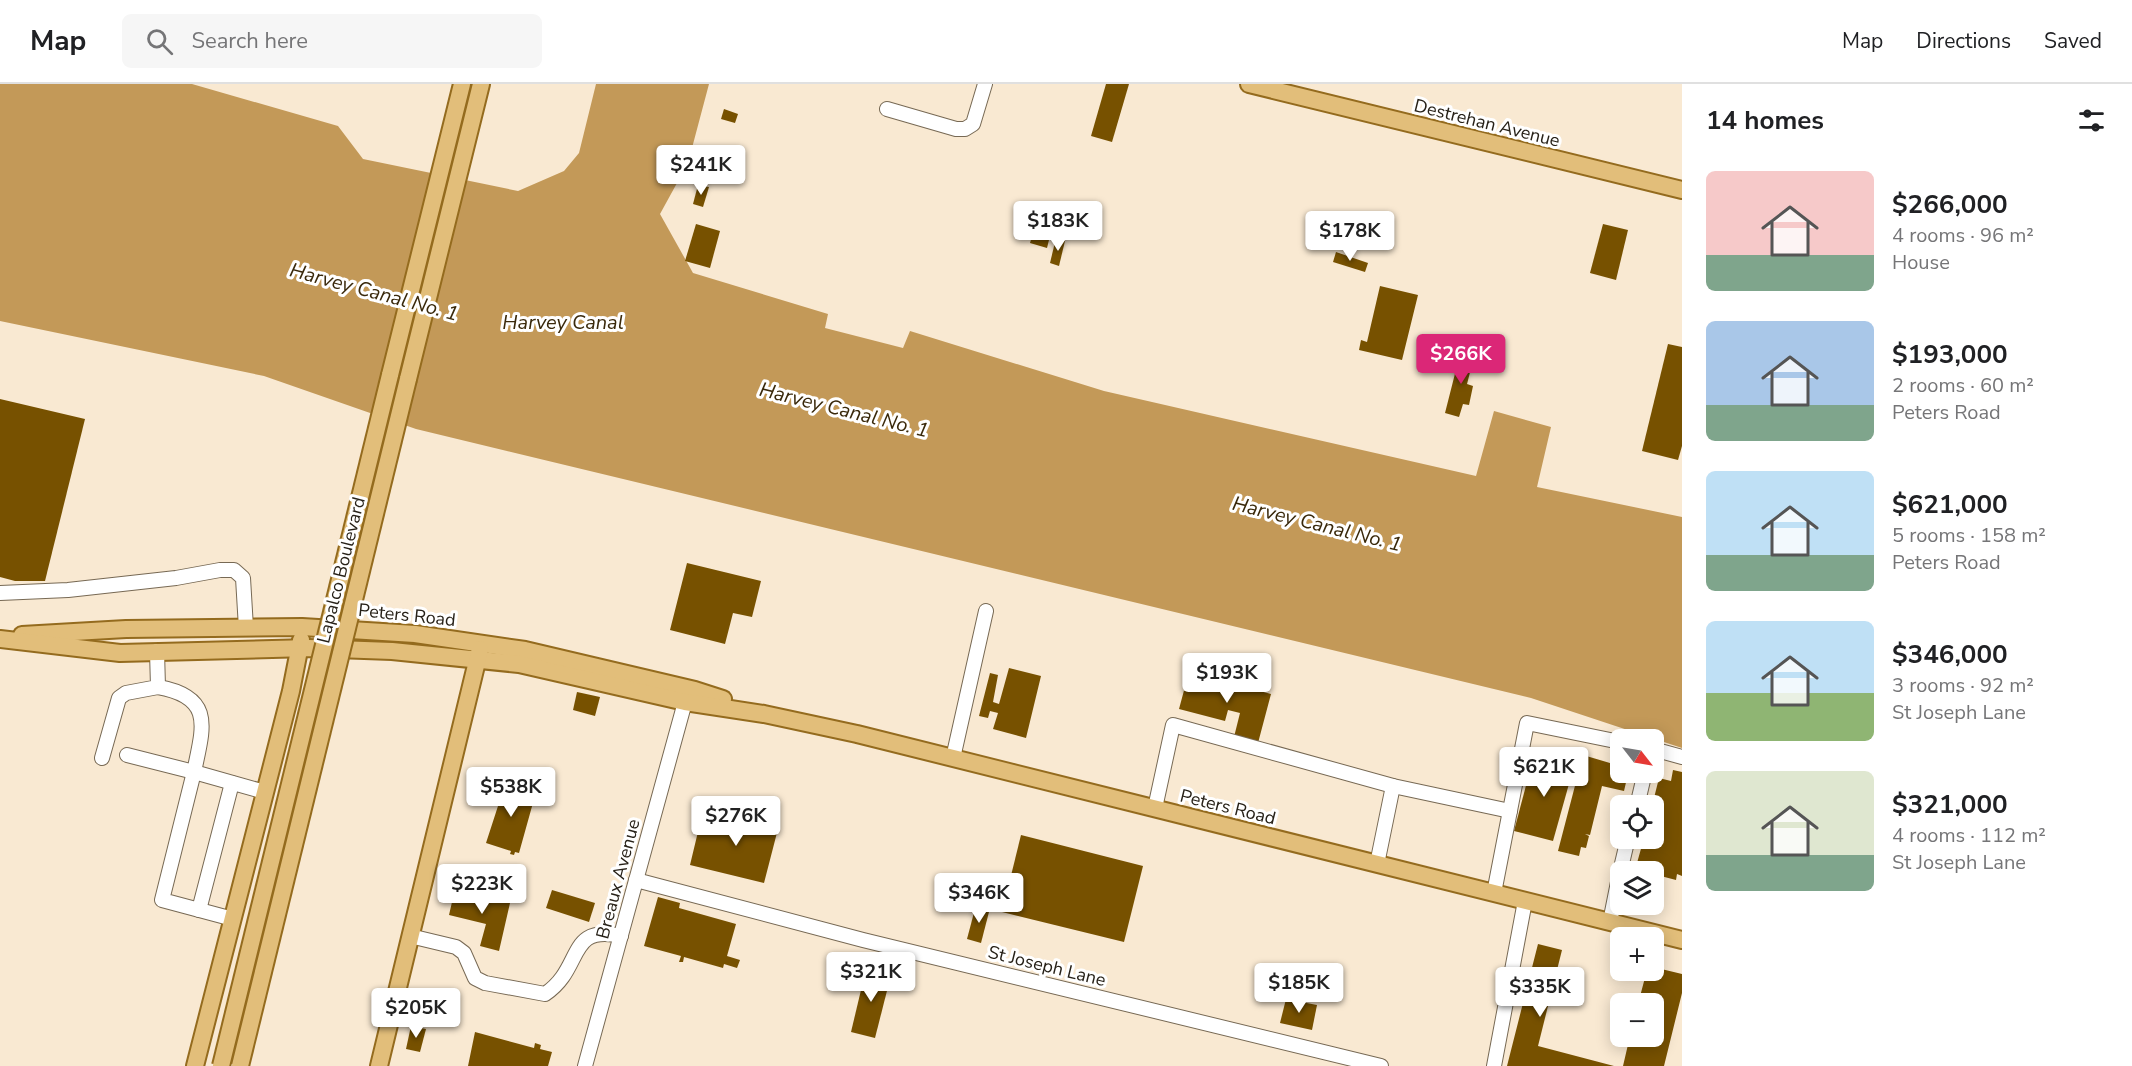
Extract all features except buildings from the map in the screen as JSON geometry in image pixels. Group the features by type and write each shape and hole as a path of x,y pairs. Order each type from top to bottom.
{"main road":[{"name":"Lapalco Boulevard","path":"221,1066 462,84"},
{"name":"Lapalco Boulevard","path":"240,1066 481,84"},
{"name":"Destrehan Avenue","path":"1249,84 1682,190"},
{"name":"Peters Road","path":"0,638 53,632 246,628 302,627 383,631 525,650 695,690 764,714"},
{"path":"195,1066 265,792 300,648 302,627"},
{"name":"Peters Road","path":"0,638 120,653 300,648 392,651 519,664 685,702 764,714 953,758 1682,940"},
{"path":"379,1066 482,643"}],"street":[{"path":"887,109 956,129 965,129 974,124 985,84"},
{"path":"0,593 68,590 234,570 243,578 246,628"},
{"path":"953,758 986,611"},
{"path":"157,651 158,687"},
{"path":"102,758 119,698 132,691 158,687 183,694 198,707 204,723 162,900 233,919"},
{"name":"Breaux Avenue","path":"585,1066 685,702"},
{"path":"1494,893 1527,723 1610,740"},
{"path":"1155,808 1173,725 1393,786 1510,811"},
{"path":"1664,752 1682,757"},
{"path":"127,755 265,792"},
{"path":"199,910 231,783"},
{"path":"1377,864 1393,786"},
{"name":"St Joseph Lane","path":"636,880 863,940 1381,1066"},
{"path":"1494,1066 1525,901"},
{"path":"1610,922 1611,915"},
{"path":"410,936 456,947 464,953 475,978 484,983 545,994 559,985 572,965 580,944 590,935 602,932 621,936"}],"water":[{"name":"Harvey Canal","path":"0,84 192,84 338,126 363,159 518,191 564,171 579,153 596,84 709,84 688,163 660,214 693,273 828,314 825,328 903,348 910,331 1104,391 1476,476 1494,411 1551,427 1537,487 1682,517 1682,748 1664,742 1664,729 1625,729 1531,698 416,429 264,376 0,321"}],"water label":[{"name":"Harvey Canal No. 1","path":"374,292"},
{"name":"Harvey Canal No. 1","path":"844,410"},
{"name":"Harvey Canal No. 1","path":"1317,524"}]}
